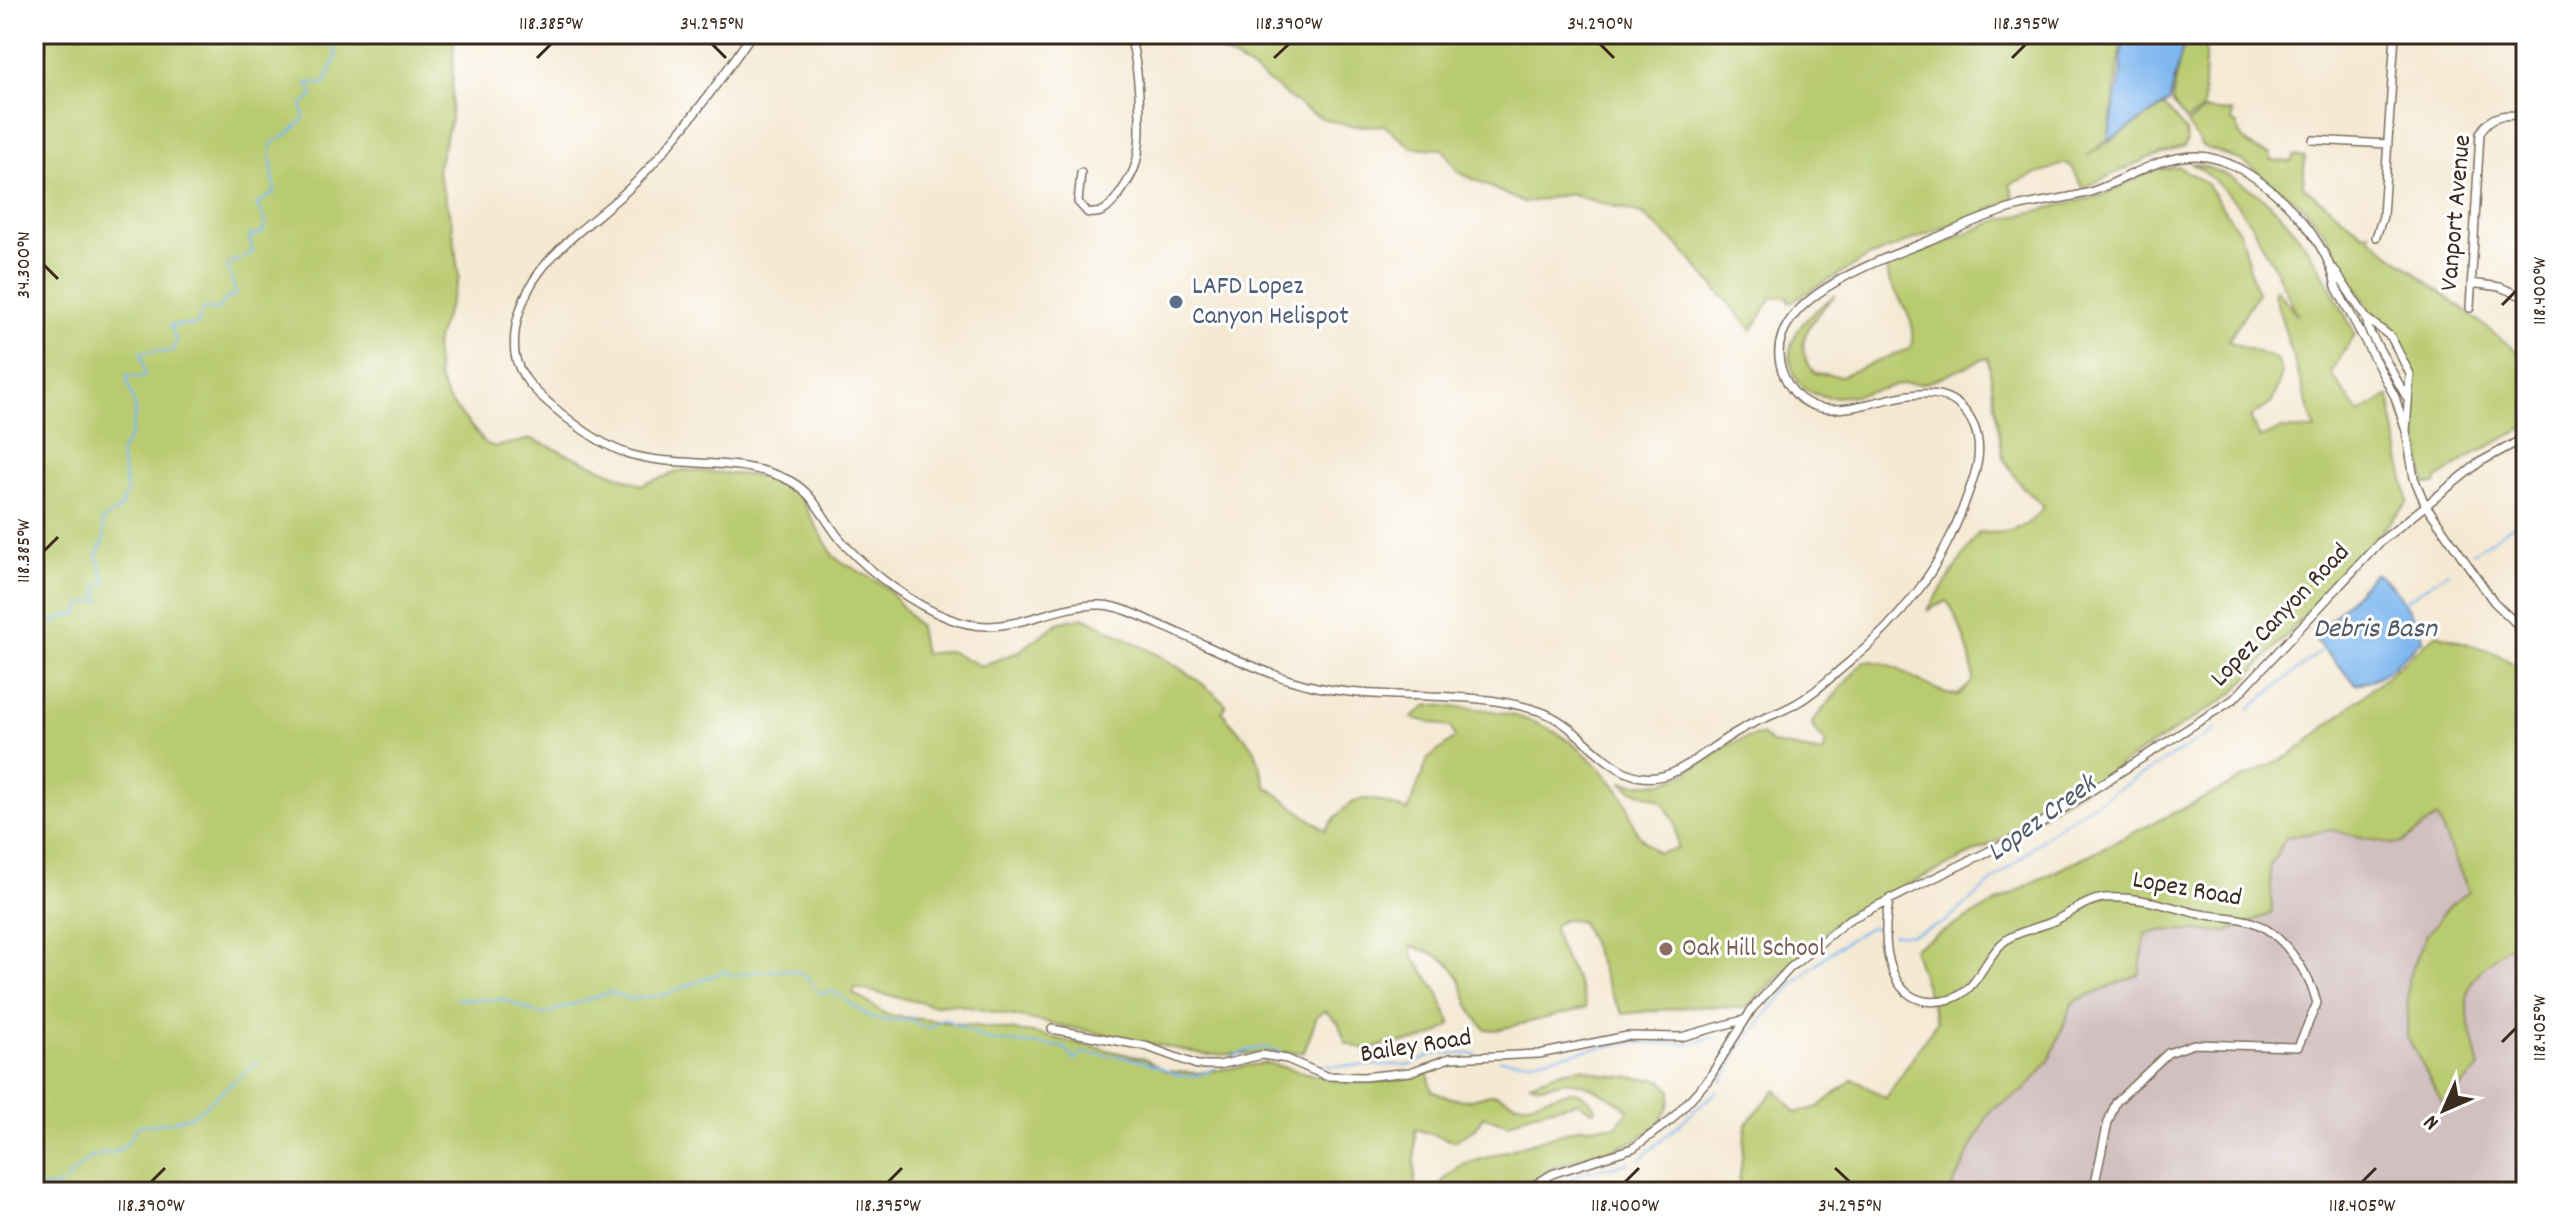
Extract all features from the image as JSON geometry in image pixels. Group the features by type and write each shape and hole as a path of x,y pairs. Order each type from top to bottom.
{"street":[{"path":"752,34 699,111 630,188 540,271 528,291 516,319 514,350 520,371 539,395 568,419 621,452 650,459 746,467 791,480 814,498 839,540 867,567 932,611 952,620 995,628 1077,609 1113,607 1306,684 1457,698 1540,711 1572,730 1614,767 1638,776 1665,775 1680,769 1738,731 1798,703 1867,649 1918,593 1959,518 1976,472 1979,448 1973,425 1959,406 1924,392 1842,411 1828,411 1811,405 1787,382 1779,355 1782,334 1789,320 1820,293 1860,269 1976,221 2020,206 2092,191 2154,163 2195,156 2214,158 2235,168 2294,209 2317,236 2333,268 2366,318 2369,331 2407,398"},
{"path":"1081,173 1078,202 1088,213 1098,214 1107,209 1127,184 1136,165 1140,138 1129,34"},
{"path":"2376,237 2383,216 2395,34"},
{"name":"Vanport Avenue","path":"2470,308 2480,133 2486,122 2503,114 2526,116"},
{"path":"2313,140 2388,144"},
{"path":"2333,268 2336,287 2393,390 2406,431 2414,478 2425,504 2494,602 2526,633"},
{"path":"2471,283 2500,287 2526,298"},
{"path":"2366,318 2385,330 2410,374 2407,398 2410,419 2406,431"},
{"name":"Lopez Canyon Road","path":"1523,1192 1552,1174 1622,1152 1653,1136 1688,1105 1708,1080 1743,1020 1790,968 1831,932 1890,898 2024,834 2234,699 2262,673 2363,559 2425,504 2480,462 2526,437"},
{"name":"Lopez Road","path":"1890,898 1886,920 1889,966 1900,985 1931,1000 1945,1000 1965,992 1999,945 2014,936 2102,898 2148,901 2247,921 2263,927 2283,943 2315,994 2315,1012 2298,1047 2194,1044 2168,1053 2116,1102 2108,1122 2093,1192"},
{"name":"Bailey Road","path":"1052,1029 1145,1046 1197,1065 1219,1065 1262,1055 1287,1059 1326,1076 1363,1077 1410,1072 1450,1058 1539,1054 1627,1036 1688,1036 1743,1020"}],"shaded area":[{"path":"2438,817 2469,892 2449,906 2426,936 2408,979 2407,1036 2443,1103 2480,1068 2465,1002 2469,983 2526,933 2526,1192 1950,1192 1990,1111 2026,1089 2049,1061 2073,1002 2139,974 2146,934 2164,930 2228,932 2272,913 2270,866 2286,837 2331,830 2392,844 2402,843"}],"green space":[{"path":"34,34 446,34 454,43 451,119 437,169 452,223 459,278 435,344 438,377 447,398 485,443 494,447 532,439 641,485 683,470 760,476 797,492 834,557 886,587 919,627 924,654 949,651 981,666 1018,652 1058,623 1083,617 1176,666 1226,704 1222,712 1255,750 1266,786 1325,830 1345,808 1361,800 1380,801 1408,811 1428,759 1455,738 1451,727 1412,718 1428,705 1488,710 1538,724 1560,735 1602,770 1625,799 1638,833 1657,853 1678,849 1675,822 1661,800 1632,790 1621,782 1665,782 1725,747 1761,735 1773,744 1823,753 1826,742 1813,729 1812,722 1864,661 1888,665 1934,688 1958,695 1971,683 1973,675 1960,626 1946,601 1927,611 1979,532 1998,533 2024,526 2044,507 2022,486 2003,458 1988,358 1925,383 1904,383 1837,397 1807,390 1797,380 1791,363 1792,342 1803,324 1835,295 1812,322 1804,341 1807,362 1815,373 1841,376 1909,349 1913,338 1909,317 1886,266 1999,220 2103,195 2156,169 2179,167 2206,183 2240,233 2257,294 2228,341 2276,359 2282,373 2272,403 2250,417 2260,438 2280,429 2315,430 2274,294 2275,288 2298,316 2242,210 2210,176 2190,163 2222,173 2249,187 2292,227 2309,251 2355,334 2331,373 2359,413 2389,396 2408,502 2234,693 2010,835 1845,915 1745,1008 1698,1006 1623,1014 1581,922 1570,919 1554,926 1560,947 1583,996 1586,1007 1583,1009 1496,1030 1486,1029 1475,1017 1456,972 1447,962 1411,946 1412,955 1438,992 1451,1025 1428,1038 1368,1051 1346,1043 1338,1022 1325,1011 1317,1016 1304,1052 1207,1055 954,1004 932,1005 855,988 853,993 887,1015 1032,1033 1146,1059 1165,1071 1197,1073 1267,1063 1345,1083 1394,1081 1428,1072 1432,1091 1455,1099 1466,1100 1493,1094 1517,1103 1528,1103 1569,1092 1588,1098 1596,1109 1592,1111 1578,1102 1531,1113 1509,1124 1483,1116 1475,1129 1454,1141 1415,1129 1415,1192 34,1192"},
{"path":"1189,34 2123,34 2108,139 2087,156 2165,106 2186,131 2187,141 2184,147 2146,159 2083,188 2072,167 2066,163 2010,184 2014,196 2009,202 1869,257 1789,303 1788,297 1772,297 1752,330 1679,246 1642,214 1569,194 1524,203 1458,172 1443,149 1411,147 1384,125 1344,124 1315,115 1233,58"},
{"path":"2184,34 2206,34 2203,109 2186,121 2172,102"},
{"path":"2205,110 2232,112 2232,123 2237,124 2244,140 2270,154 2271,160 2291,162 2294,156 2305,157 2303,186 2364,234 2369,232 2369,236 2383,248 2526,358 2526,427 2472,455 2437,479 2436,484 2425,484 2412,396 2414,378 2391,325 2370,311 2326,234 2305,208 2242,161 2202,146 2187,124"},
{"path":"2437,634 2493,652 2526,671 2526,933 2486,965 2469,989 2469,1019 2480,1068 2443,1104 2407,1036 2408,979 2426,936 2449,906 2469,892 2437,817 2402,843 2392,844 2331,830 2286,837 2270,866 2272,913 2228,932 2164,930 2146,934 2139,974 2073,1002 2049,1061 2026,1089 1990,1111 1950,1192 1738,1192 1746,1124 1776,1089 1796,1113 1819,1107 1853,1079 1886,1098 1937,1021 1913,948 2032,883 2293,754"},
{"path":"1583,1068 1604,1075 1661,1080 1671,1091 1667,1110 1657,1124 1628,1144 1557,1166 1517,1192 1431,1192 1460,1166 1581,1127 1615,1126 1629,1111 1603,1093 1573,1082 1540,1086 1530,1083 1565,1070"}],"water":[{"path":"2123,34 2186,34 2169,102 2108,141 2121,75"},
{"name":"Debris Basn","path":"2374,573 2388,582 2403,601 2423,639 2384,673 2356,684 2313,638"}],"waterway":[{"path":"34,617 58,622 63,616 78,614 83,603 100,601 97,587 106,582 97,555 104,539 103,520 120,509 127,490 120,453 130,437 136,411 126,375 140,378 145,375 141,352 173,351 176,340 170,325 197,325 203,309 218,310 225,300 236,294 227,265 253,252 249,236 262,233 266,221 257,204 275,192 272,143 291,132 304,118 302,105 313,96 308,83 325,84 337,55 331,43 365,34"},
{"name":"Lopez Creek","path":"2473,553 2526,516"},
{"name":"Lopez Creek","path":"2403,602 2448,572"},
{"name":"Lopez Creek","path":"2248,710 2323,649"},
{"name":"Lopez Creek","path":"1892,934 1911,935 1942,924 2061,824 2217,729"},
{"name":"Lopez Creek","path":"1721,1082 1767,1013 1804,974 1824,957 1871,927 1880,930"},
{"path":"456,999 505,1000 541,1015 610,992 630,999 664,995 725,971 732,976 770,970 791,971 807,977 818,993 834,992 877,1019 911,1019 920,1026 930,1028 943,1018 987,1040 1064,1047 1075,1060 1082,1053 1131,1059 1183,1076 1202,1074 1215,1068"},
{"path":"1499,1060 1531,1061 1624,1043 1693,1043 1714,1037"},
{"path":"1227,1060 1245,1051 1264,1047 1319,1066 1411,1065 1435,1054 1476,1054"},
{"path":"34,1185 55,1187 86,1161 120,1149 139,1126 172,1122 195,1114 257,1062"},
{"name":"Lopez Creek","path":"1640,1159 1717,1091"},
{"name":"Lopez Creek","path":"1546,1192 1584,1172 1629,1163"}],"place":[{"name":"LAFD Lopez Canyon Helispot","path":"1176,302"},
{"name":"Oak Hill School","path":"1666,949"}]}
